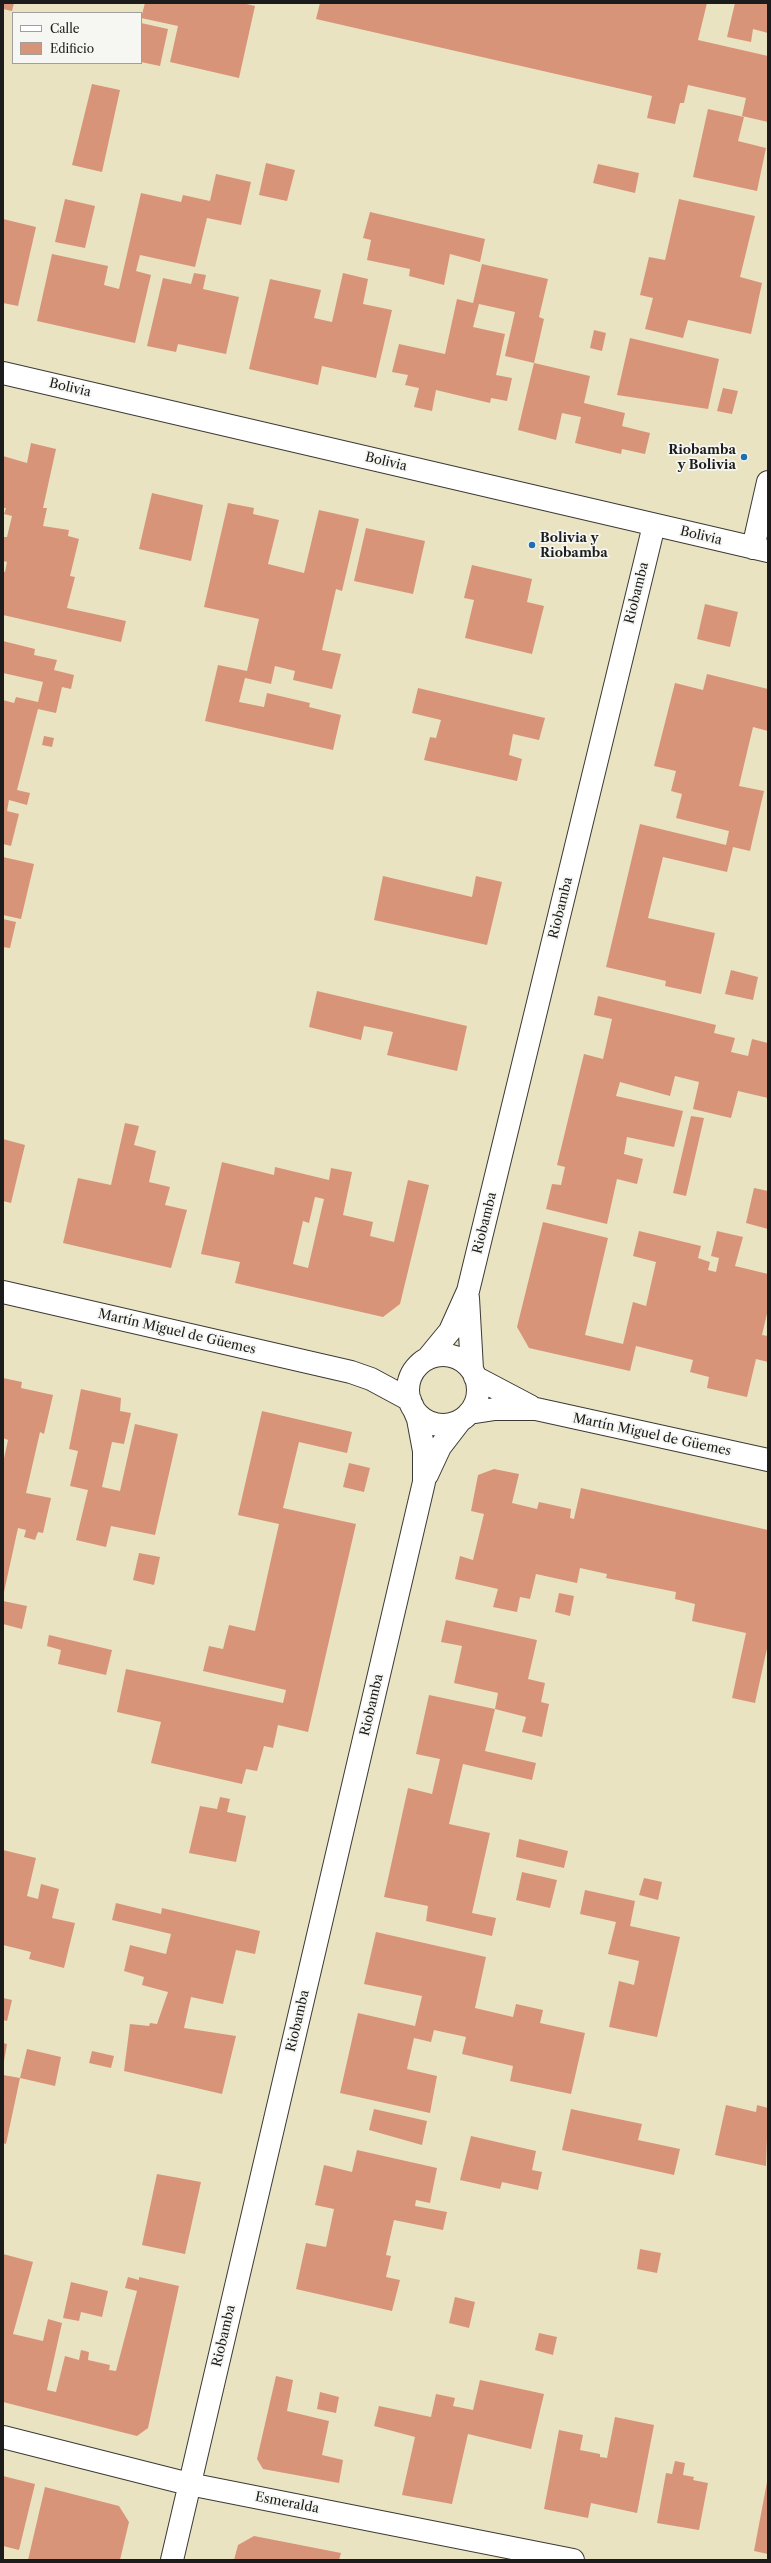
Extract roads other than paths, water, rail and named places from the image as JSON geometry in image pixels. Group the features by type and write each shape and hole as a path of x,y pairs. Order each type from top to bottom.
{"street":[{"name":"Bolivia","path":"3,373 760,550"},
{"path":"760,550 768,482"},
{"name":"Riobamba","path":"422,1364 450,1331 468,1290 654,525"},
{"name":"Riobamba","path":"468,1290 473,1373"},
{"name":"Martín Miguel de Güemes","path":"3,1292 351,1372 371,1378 411,1402"},
{"path":"444,1356 455,1358 473,1373 478,1393 476,1404 465,1417 450,1424 428,1421 411,1402 409,1382 422,1364 444,1356"},
{"name":"Martín Miguel de Güemes","path":"351,1372 394,1373 422,1364"},
{"name":"Martín Miguel de Güemes","path":"473,1373 536,1409"},
{"name":"Riobamba","path":"411,1402 418,1419 424,1451 424,1482"},
{"name":"Martín Miguel de Güemes","path":"465,1417 495,1409 536,1409 768,1460"},
{"name":"Riobamba","path":"172,2560 424,1482 440,1448 465,1417"},
{"name":"Esmeralda","path":"3,2437 189,2484 572,2560"}],"place":[{"name":"Riobamba y Bolivia","path":"744,457"},
{"name":"Bolivia y Riobamba","path":"532,545"}]}
